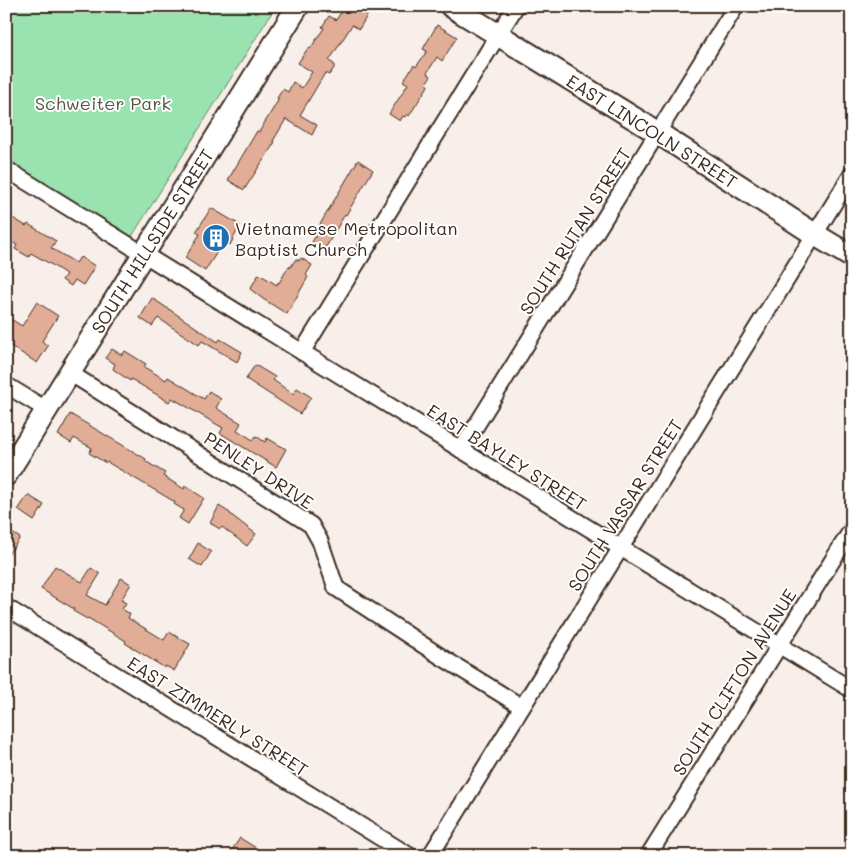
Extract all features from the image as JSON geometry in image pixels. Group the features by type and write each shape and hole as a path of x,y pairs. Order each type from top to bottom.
{"main road":[{"name":"SOUTH HILLSIDE STREET","path":"6,475 298,6"},
{"name":"EAST LINCOLN STREET","path":"450,6 658,133 852,257"}],"street":[{"path":"302,352 516,6"},
{"name":"SOUTH RUTAN STREET","path":"461,450 736,6"},
{"name":"EAST BAYLEY STREET","path":"6,169 852,690"},
{"name":"SOUTH VASSAR STREET","path":"430,856 852,174"},
{"name":"PENLEY DRIVE","path":"70,373 311,525 320,541 336,588 522,707"},
{"path":"6,385 47,410"},
{"name":"SOUTH CLIFTON AVENUE","path":"648,856 852,529"},
{"name":"EAST ZIMMERLY STREET","path":"6,607 410,856"}],"green space":[{"name":"Schweiter Park","path":"6,6 276,6 131,238 6,163"}],"building":[{"path":"345,6 373,6 359,29 352,25 329,61 334,64 334,68 329,75 325,73 300,115 317,125 312,135 286,119 273,141 275,142 244,190 228,180 257,131 259,132 279,99 277,98 283,89 288,92 293,82 302,88 312,72 298,63 324,28 322,27 329,16 336,20"},
{"path":"437,25 457,37 442,61 437,57 427,73 431,76 426,83 428,86 409,116 407,114 405,117 403,116 400,121 389,114 408,84 403,81 427,51 423,49"},
{"path":"358,160 373,170 323,249 312,242 321,227 319,226"},
{"name":"Vietnamese Metropolitan Baptist Church","path":"211,208 240,225 230,245 224,241 205,271 185,258 200,234 196,232"},
{"path":"6,214 26,226 28,224 56,241 51,248 76,263 80,257 95,266 83,285 75,280 71,286 62,280 66,274 31,253 29,257 15,249 17,245 6,239"},
{"path":"301,258 312,265 306,275 308,277 287,314 250,289 259,274 277,285 289,266 290,268 296,259 299,261"},
{"path":"152,298 218,342 220,339 242,352 237,362 202,341 199,345 158,318 152,326 140,318"},
{"path":"37,302 58,316 42,341 48,346 37,363 6,343 6,316 22,326"},
{"path":"112,349 122,355 125,351 146,364 144,367 166,380 168,377 204,399 209,391 221,399 216,408 241,423 237,430 253,440 256,436 265,442 267,438 286,449 276,467 220,433 223,428 172,398 169,402 131,379 130,381 113,369 115,364 105,358"},
{"path":"255,365 275,377 273,380 293,394 297,388 311,397 300,414 246,379"},
{"path":"70,414 146,459 145,461 165,473 163,476 184,489 185,486 204,498 188,524 179,518 184,510 174,504 175,502 89,453 92,448 74,438 71,443 58,435"},
{"path":"28,495 44,505 34,521 18,510"},
{"path":"219,506 256,534 247,546 222,527 220,529 210,523"},
{"path":"6,529 20,538 6,558"},
{"path":"198,543 211,552 202,567 189,559"},
{"path":"55,566 82,582 91,568 100,574 87,595 105,605 121,578 131,584 121,600 126,603 122,609 130,614 128,618 164,640 169,632 190,644 174,671 152,660 125,643 126,641 73,611 74,609 41,589"},
{"path":"240,838 269,856 228,856"}],"place":[{"name":"Vietnamese Metropolitan Baptist Church","path":"216,238"}]}
